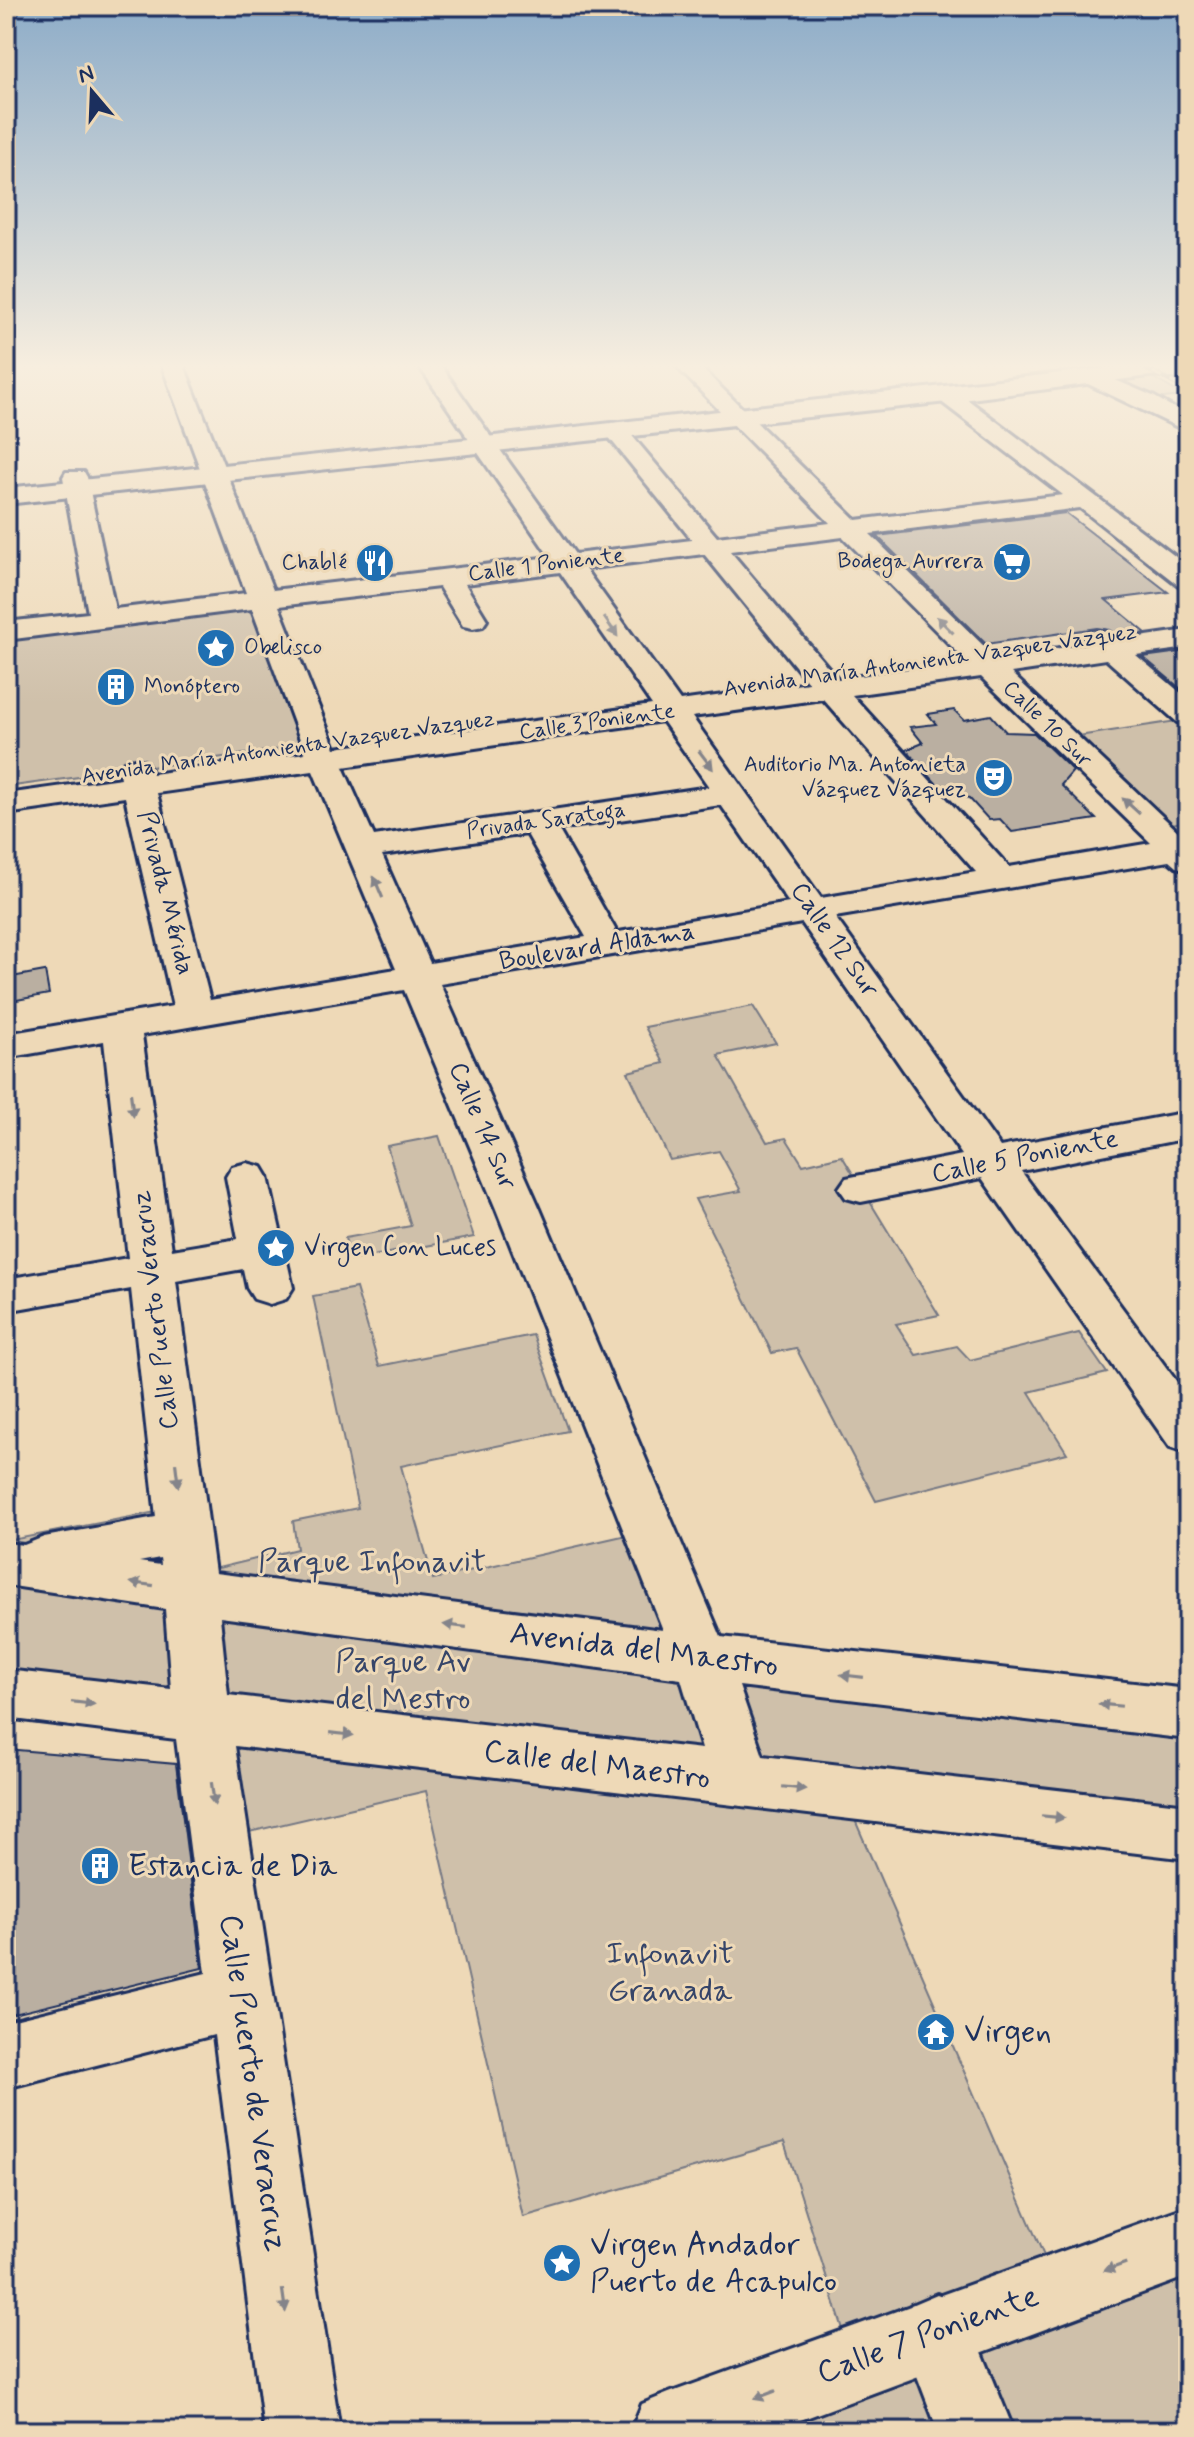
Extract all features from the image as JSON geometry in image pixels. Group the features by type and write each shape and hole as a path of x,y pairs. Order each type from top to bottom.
{"street":[{"path":"6,484 127,477"},
{"name":"Calle 14 Sur","path":"216,477 321,752 518,1209 702,1658 742,1782"},
{"name":"Calle 12 Sur","path":"507,477 985,1157 993,1163 1188,1434"},
{"path":"654,477 825,682 995,871"},
{"name":"Calle 10 Sur","path":"798,477 981,660 1181,844"},
{"path":"1059,477 1188,579"},
{"path":"6,496 75,482"},
{"path":"6,618 101,613 75,482"},
{"name":"Calle 1 Poniente","path":"6,631 101,613 1080,495"},
{"name":"Calle 1 Poniente","path":"262,593 447,577 562,557"},
{"path":"447,577 473,620"},
{"name":"Avenida María Antonienta Vazquez Vazquez","path":"1106,643 1188,626"},
{"name":"Calle 3 Poniente","path":"6,804 137,778 321,752 1106,643 1188,639"},
{"path":"1106,643 1188,715"},
{"name":"Avenida María Antonienta Vazquez Vazquez","path":"6,787 137,778"},
{"name":"Privada Mérida","path":"137,778 193,1006"},
{"name":"Privada Saratoga","path":"361,848 732,794"},
{"path":"537,822 597,929"},
{"name":"Boulevard Aldama","path":"6,1026 193,1006 995,871 1181,844"},
{"name":"Boulevard Aldama","path":"413,968 597,929 808,903"},
{"name":"Boulevard Aldama","path":"6,1046 122,1028 193,1006"},
{"name":"Calle Puerto Veracruz","path":"122,1028 191,1592"},
{"name":"Calle 5 Poniente","path":"861,1188 1188,1125"},
{"path":"6,1295 151,1270 266,1269 247,1177"},
{"path":"7,1564 184,1533"},
{"name":"Avenida del Maestro","path":"7,1564 191,1592 702,1658 1188,1714"},
{"name":"Calle Puerto de Veracruz","path":"191,1592 202,1717 302,2431"},
{"name":"Calle del Maestro","path":"6,1694 1188,1832"},
{"path":"6,2055 241,1996"},
{"name":"Calle 7 Poniente","path":"669,2431 1188,2241"},
{"path":"937,2331 976,2431"}],"green space":[{"path":"265,600 318,744 6,787 6,631"},
{"path":"1183,720 1188,724 1188,821 1166,825 1072,737"},
{"path":"753,1006 776,1043 718,1055 767,1142 786,1138 803,1165 842,1156 939,1315 896,1324 916,1355 957,1346 970,1360 1079,1333 1107,1373 1029,1392 1067,1453 876,1501 796,1348 772,1353 695,1199 741,1191 719,1151 670,1160 628,1072 664,1063 645,1027"},
{"path":"439,1136 474,1237 351,1260 345,1238 411,1226 387,1146"},
{"path":"356,1288 379,1366 533,1335 568,1431 401,1466 433,1579 649,1530 702,1658 1188,1718 1188,1828 206,1715 191,1592 202,1717 6,1693 6,1541 203,1503 214,1569 297,1549 293,1521 358,1508 313,1296"},
{"name":"Infonavit Granada","path":"202,1717 845,1797 1057,2286 1188,2244 1188,2431 668,2431 853,2361 784,2142 523,2217 426,1791 219,1839"}],"building":[{"name":"Bodega Aurrera","path":"1066,513 1168,592 1106,600 1146,633 1120,637 1109,630 1097,628 986,644 877,536"},
{"path":"1188,651 1188,695 1143,657"},
{"name":"Auditorio Ma. Antonieta Vázquez Vázquez","path":"954,710 964,720 991,715 1006,732 1034,733 1073,771 1061,785 1096,819 1012,832 1000,819 989,820 969,798 944,792 906,750 923,743 910,727 936,724 928,714"},
{"path":"45,971 49,994 6,1002 6,978"},
{"name":"Estancia de Dia","path":"6,1749 176,1764 202,1968 6,2016"}],"place":[{"name":"Bodega Aurrera","path":"1012,562"},
{"name":"Chablé","path":"375,563"},
{"name":"Obelisco","path":"216,648"},
{"name":"Monóptero","path":"116,687"},
{"name":"Auditorio Ma. Antonieta Vázquez Vázquez","path":"994,778"},
{"name":"Virgen Con Luces","path":"276,1248"},
{"name":"Estancia de Dia","path":"100,1866"},
{"name":"Virgen","path":"936,2032"},
{"name":"Virgen Andador Puerto de Acapulco","path":"562,2263"}],"park label":[{"name":"Parque Infonavit","path":"372,1562"},
{"name":"Parque Av del Mestro","path":"403,1680"}]}
